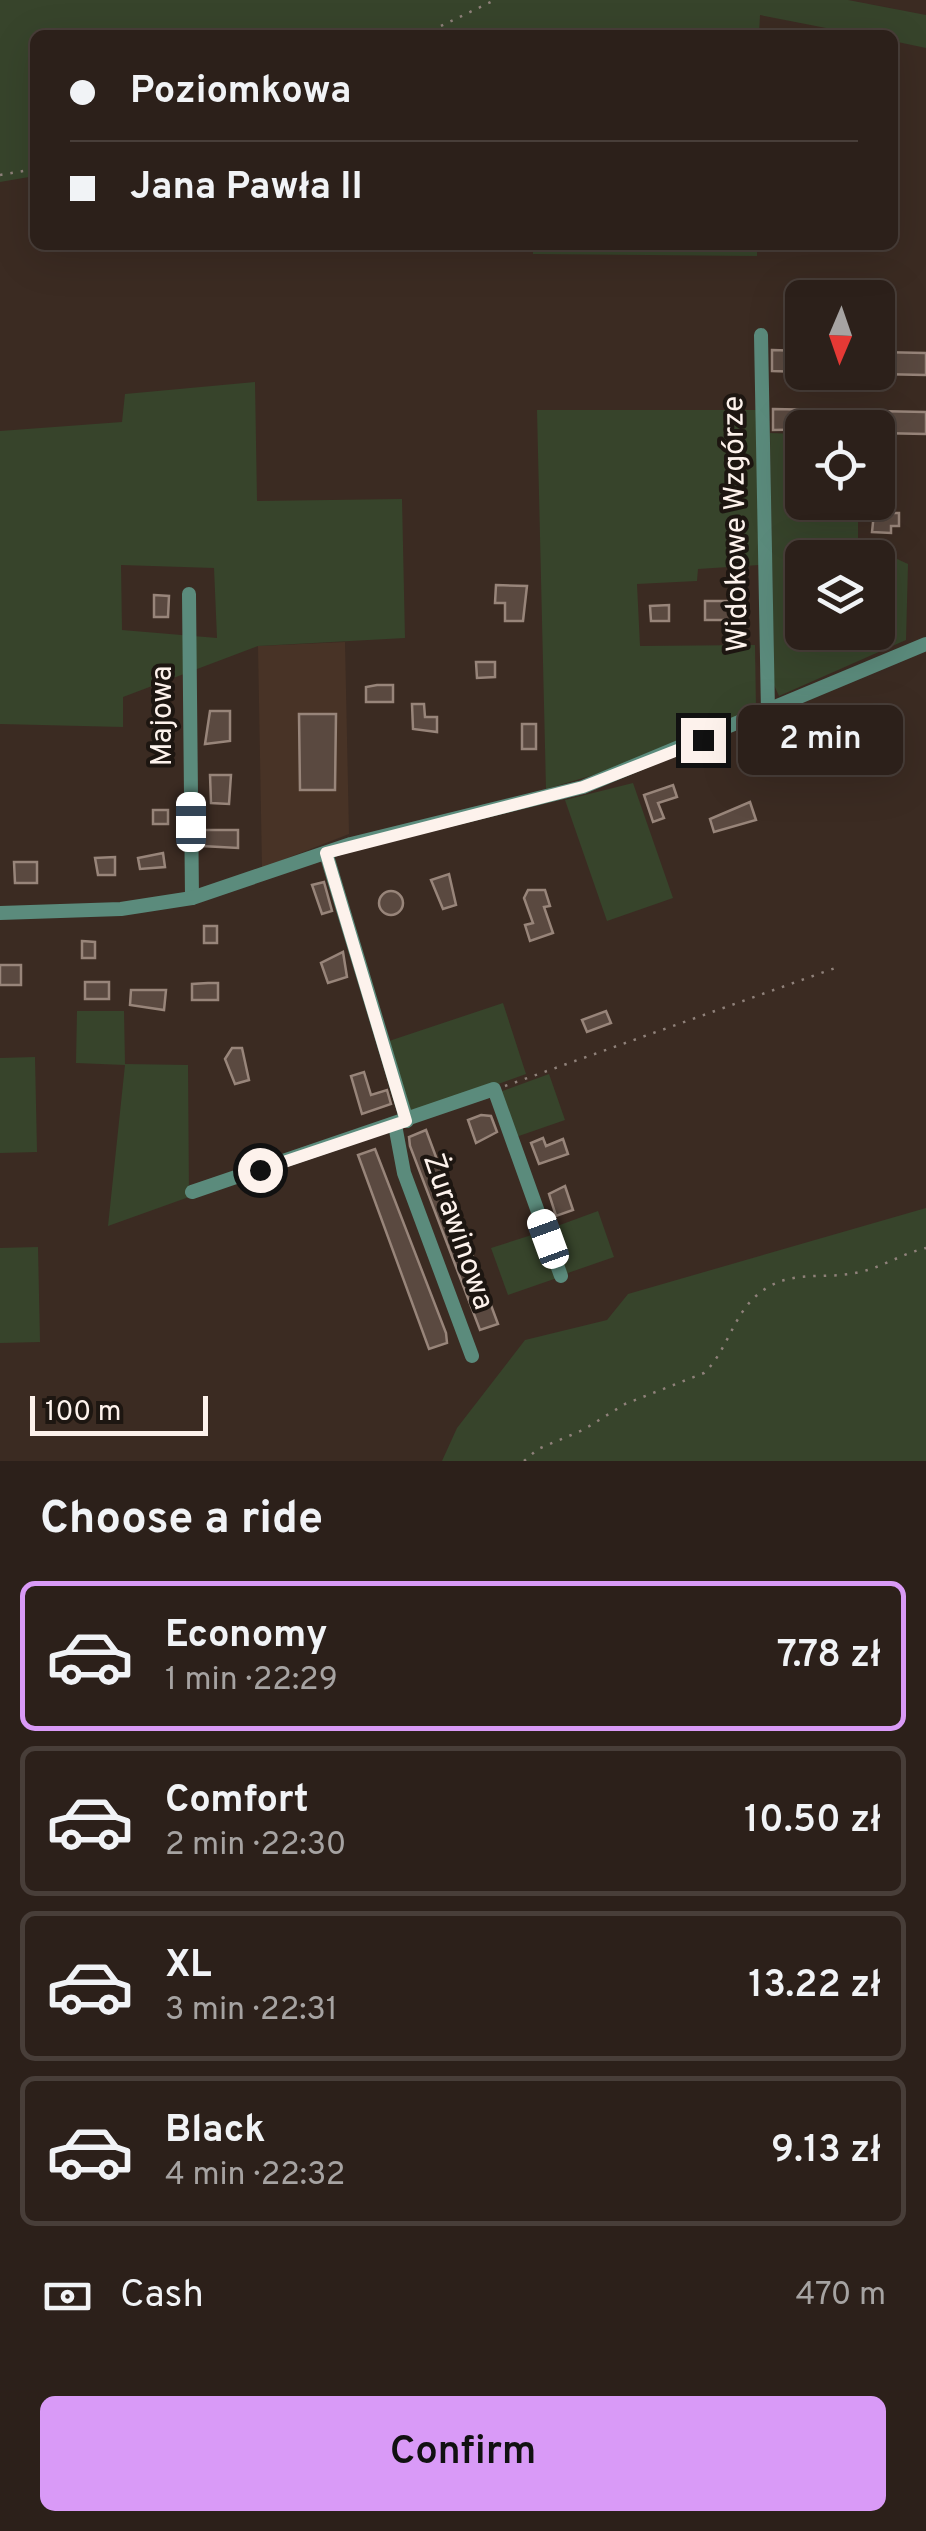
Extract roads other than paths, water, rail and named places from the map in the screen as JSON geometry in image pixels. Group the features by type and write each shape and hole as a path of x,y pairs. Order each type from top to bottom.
{"street":[{"name":"Widokowe Wzgórze","path":"761,335 768,712"},
{"name":"Majowa","path":"189,594 192,898"},
{"path":"0,913 120,910 192,898 326,853 583,787 926,644"},
{"name":"Żurawinowa","path":"326,853 401,1123 404,1173 472,1356"},
{"path":"192,1192 494,1090 561,1276"}]}
